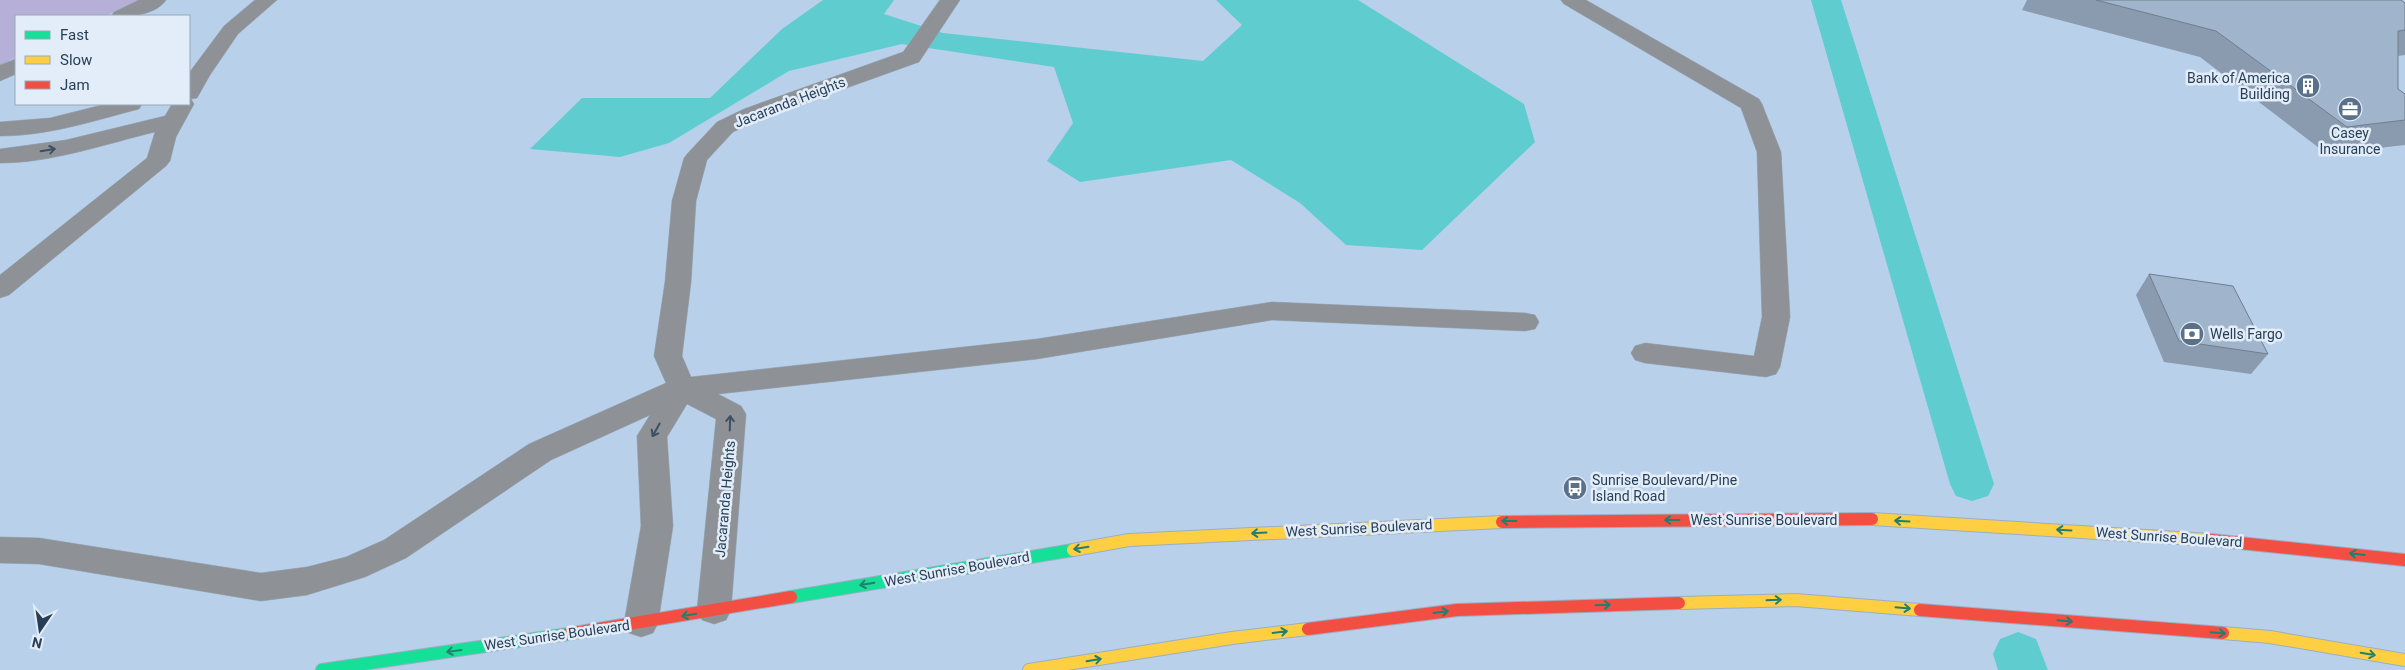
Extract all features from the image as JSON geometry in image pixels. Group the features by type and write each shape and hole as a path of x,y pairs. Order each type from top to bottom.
{"highway":[{"name":"West Sunrise Boulevard","path":"322,670 641,623 1129,540 1467,522 1878,519 2113,533 2303,548 2405,560"},
{"path":"1029,670 1232,638 1457,610 1796,600 2270,637 2405,660"}],"street":[{"path":"123,15 156,0"},
{"path":"190,90 199,74 232,30 267,0"},
{"name":"Jacaranda Heights","path":"714,610 731,414 682,388 668,356 678,282 684,201 696,158 725,127 752,114 911,57 950,0"},
{"path":"1570,0 1751,104 1769,152 1776,317 1766,367 1645,353"},
{"path":"0,74 15,66"},
{"path":"0,129 63,122 127,105"},
{"path":"0,156 66,147 170,105"},
{"path":"0,289 158,161 164,137 182,105"},
{"path":"0,550 39,551 261,587 307,581 353,568 395,549 540,452 682,388 1037,350 1272,311 1525,322"},
{"path":"641,623 657,526 652,436 682,388"}],"shaded area":[{"path":"0,0 140,0 107,15 15,15 15,58 0,65"},
{"path":"823,0 894,0 884,14 943,33 1203,61 1242,25 1216,0 1358,0 1524,104 1535,142 1422,250 1346,245 1300,203 1231,160 1080,182 1047,161 1073,123 1054,67 902,44 789,71 669,143 620,157 530,149 582,98 710,98 782,29"}],"building":[{"path":"2096,0 2401,0 2405,3 2405,30 2398,31 2398,89 2405,94 2405,120 2347,127 2216,31"},
{"path":"2149,274 2233,286 2268,354 2179,341"}],"waterway":[{"path":"1826,0 1972,484"},
{"path":"2018,654 2023,670"}],"traffic: fast":[{"path":"791,597 1073,550"},
{"path":"322,670 568,634"}],"traffic: slow":[{"path":"1872,519 2211,540"},
{"path":"1073,550 1129,540 1502,522"},
{"path":"1679,603 1796,600 1920,610"},
{"path":"1029,670 1232,638 1308,629"},
{"path":"2223,633 2270,637 2405,660"}],"traffic: jam":[{"path":"1502,522 1872,519"},
{"path":"2211,540 2405,560"},
{"path":"568,634 791,597"},
{"path":"1308,629 1457,610 1679,603"},
{"path":"1920,610 2223,633"}],"place":[{"name":"Bank of America Building","path":"2308,86"},
{"name":"Casey Insurance","path":"2350,109"},
{"name":"Wells Fargo","path":"2192,334"},
{"name":"Sunrise Boulevard/Pine Island Road","path":"1575,488"}]}
